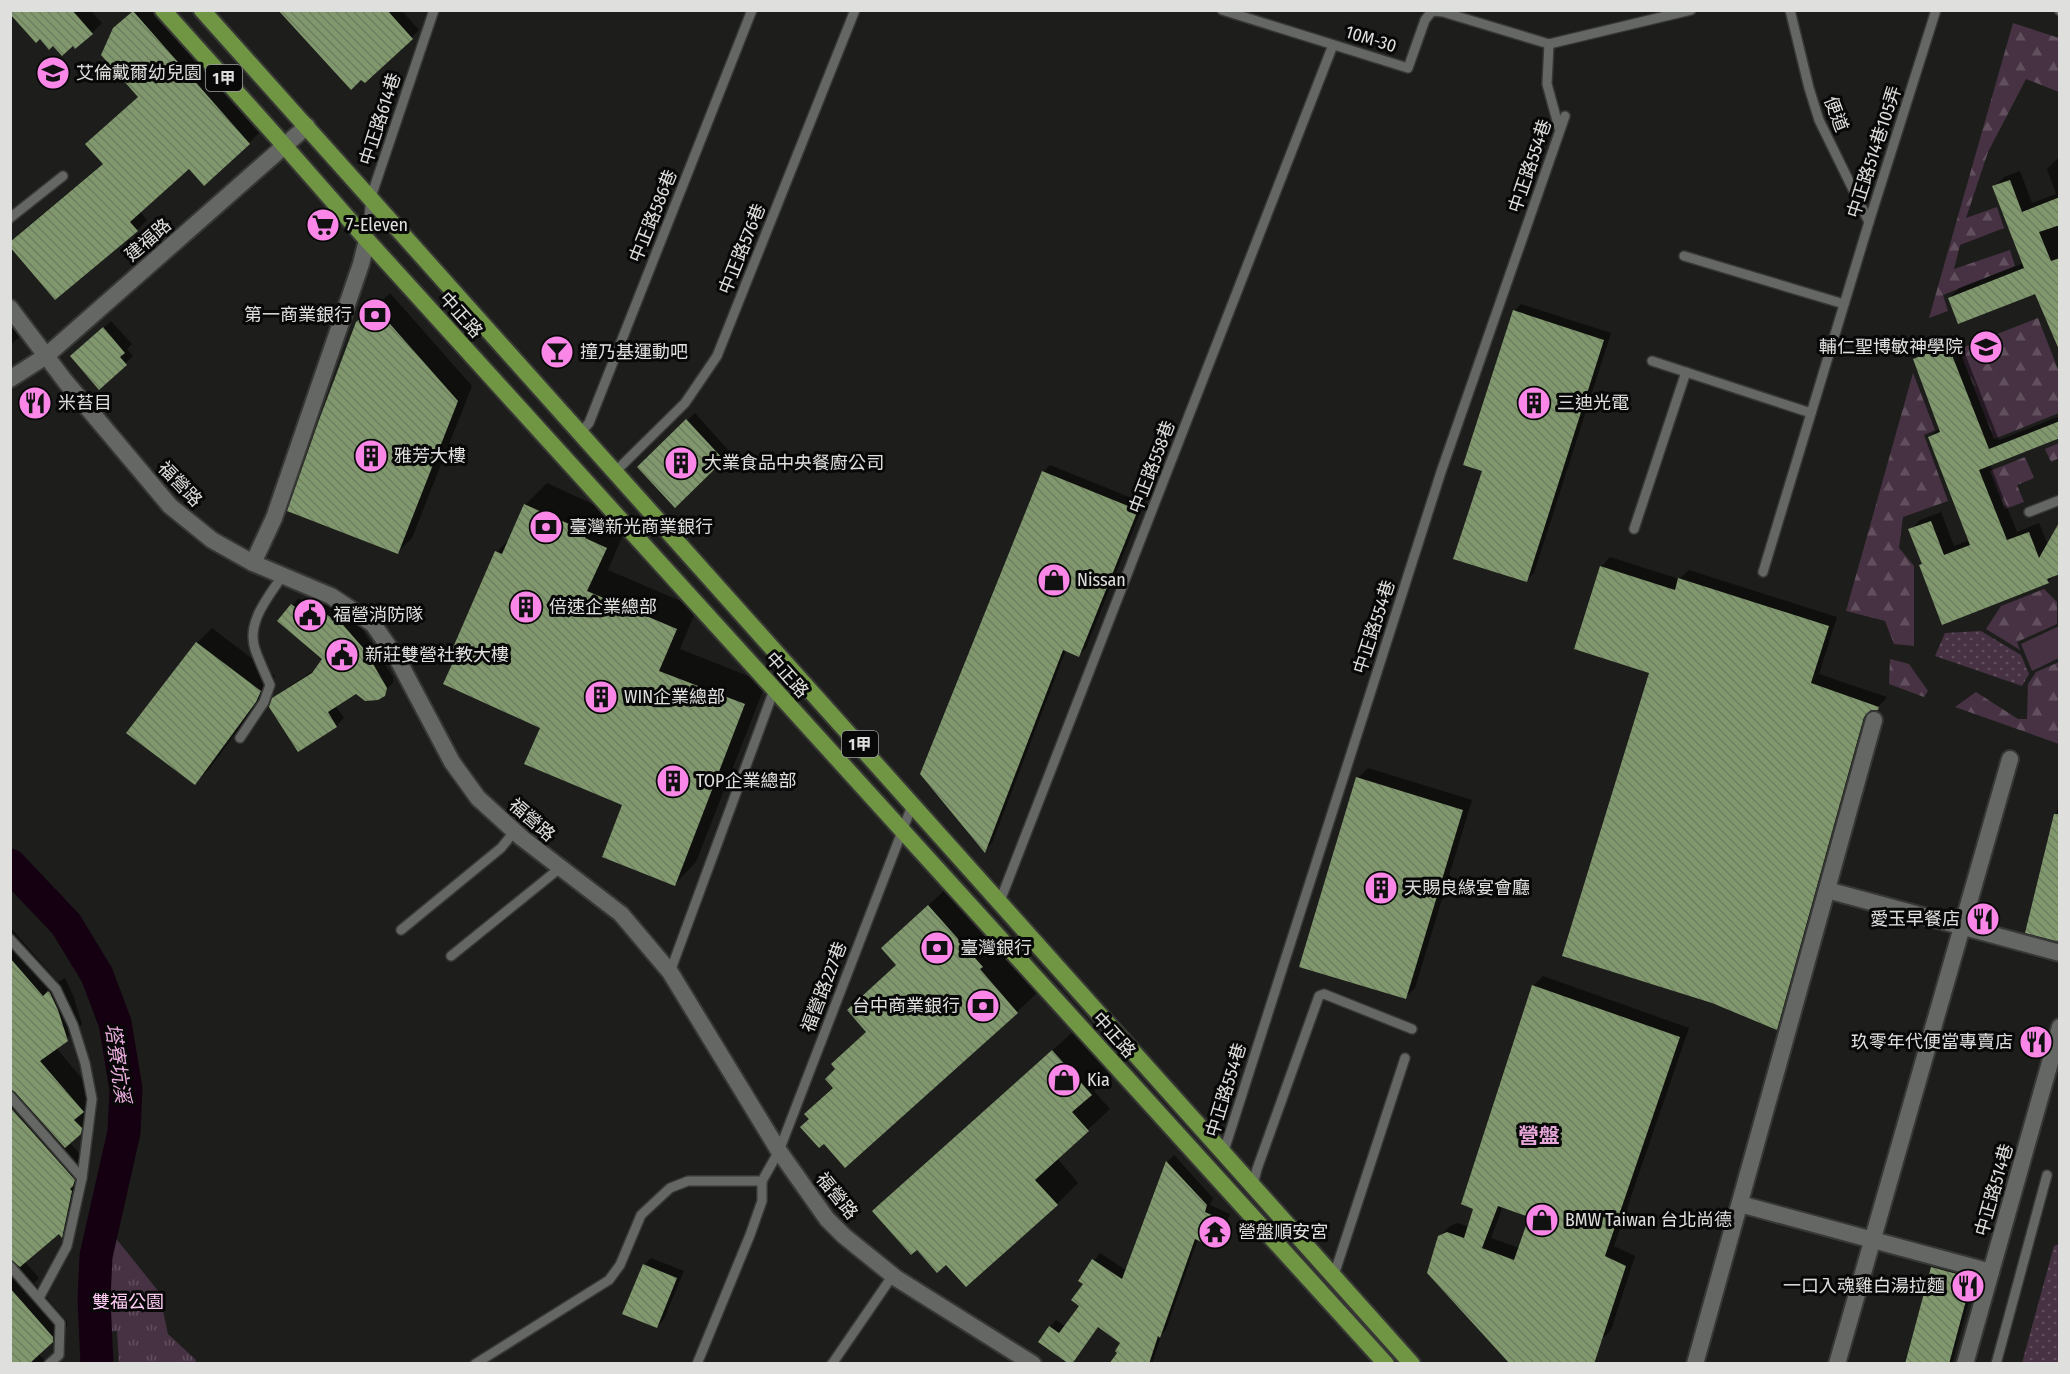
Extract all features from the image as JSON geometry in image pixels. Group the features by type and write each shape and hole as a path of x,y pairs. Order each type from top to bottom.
{"main road":[{"name":"中正路","path":"163,10 367,240 1386,1364"},
{"name":"中正路","path":"202,10 1412,1364"}],"street":[{"name":"建福路","path":"10,379 46,356 307,126"},
{"path":"253,562 274,518 367,240"},
{"name":"福營路","path":"10,308 65,381 170,506 212,540 253,562 331,597 373,624 398,660 452,762 478,798 514,832 621,914 670,972 779,1151 827,1219 844,1236 893,1275 1024,1361"},
{"path":"1695,1364 1874,720"},
{"path":"1837,1364 2010,759"},
{"path":"1827,890 2060,953"},
{"name":"中正路514巷","path":"1965,1364 2060,1027"},
{"path":"1740,1204 1991,1272"}],"lane":[{"name":"中正路614巷","path":"367,240 371,198 434,10"},
{"name":"中正路586巷","path":"580,432 589,423 752,10"},
{"name":"中正路576巷","path":"616,471 685,403 717,356 855,10"},
{"name":"10M-30","path":"1222,10 1408,68 1425,20 1432,11 1443,12 1550,44"},
{"path":"1550,44 1690,10"},
{"name":"便道","path":"1790,10 1819,120 1869,222"},
{"name":"中正路514巷105弄","path":"1763,572 1936,10"},
{"name":"中正路554巷","path":"1224,1151 1441,472 1565,116 1559,130 1546,84 1550,44"},
{"name":"中正路558巷","path":"1000,901 1333,45"},
{"path":"10,218 63,176"},
{"path":"1684,256 1844,304"},
{"path":"1652,361 1811,413"},
{"path":"1634,529 1686,372"},
{"path":"2029,512 2060,500"},
{"path":"240,738 264,702 270,685 254,647 254,626 262,606 283,575"},
{"path":"670,972 774,690"},
{"name":"福營路227巷","path":"697,1364 762,1201 762,1181 779,1151 913,803"},
{"path":"401,930 501,848 514,832"},
{"path":"451,956 560,868"},
{"path":"10,939 56,989 73,1025 85,1063 92,1099 82,1178 67,1246 39,1298"},
{"path":"1254,1185 1257,1169 1318,996 1324,994 1412,1029"},
{"path":"1334,1275 1405,1058"},
{"path":"10,1096 82,1178"},
{"path":"1995,1364 2048,1175"},
{"path":"475,1364 609,1280 620,1265 641,1215 670,1188 688,1181 762,1181"},
{"path":"10,1266 60,1323 59,1355 49,1364"},
{"path":"832,1364 893,1275"}],"green space":[{"path":"2013,23 2059,38 2059,92 2026,79 1988,152 1966,218 1997,207 2004,228 1960,245 1954,269 2010,250 2015,266 1943,295 1948,311 1929,318"},
{"path":"2038,318 2059,372 2059,413 1994,439 1959,349"},
{"path":"1913,373 1935,430 1924,435 1948,501 1903,517 1899,548 1914,566 1914,646 1894,644 1885,621 1846,611"},
{"path":"2059,443 2059,458 2051,462 2045,449"},
{"path":"2025,457 2034,478 2017,485 2024,502 2005,509 1990,471"},
{"path":"2044,589 2057,602 2057,624 2017,642 2020,650 1986,629 2001,606"},
{"path":"2059,626 2059,658 2032,671 2021,644"},
{"path":"1981,631 2021,655 2029,674 2022,686 1935,656 1945,633"},
{"path":"1890,659 1909,664 1928,691 1924,697 1889,684"},
{"path":"2059,662 2059,744 1955,707 1976,692 2018,719 2027,719 2028,684 2036,672"},
{"name":"雙福公園","path":"106,1226 159,1292 168,1334 196,1360 195,1363 119,1363 117,1331 100,1332 99,1279"},
{"path":"2059,1244 2059,1363 2022,1363 2054,1246"}],"building":[{"path":"10,10 72,10 93,34 75,49 73,46 62,56 53,46 49,50 40,39 36,43 10,14"},
{"path":"278,10 387,10 413,39 365,83 361,80 351,90"},
{"path":"133,11 250,144 204,186 189,169 130,222 138,231 55,300 10,247 10,242 103,164 85,144 138,97 101,55 113,28"},
{"path":"2010,180 2022,212 2060,197 2060,225 2039,232 2051,261 2060,258 2060,352 2035,294 1958,324 1948,298 2024,268 1992,186"},
{"name":"雅芳大樓","path":"375,307 458,401 398,554 287,511 356,322"},
{"name":"三迪光電","path":"1513,310 1604,340 1527,582 1453,559 1482,471 1463,465"},
{"path":"103,327 125,353 120,357 127,365 99,390 70,356"},
{"path":"1948,345 1989,449 2060,421 2060,438 1979,470 2007,540 2029,532 2039,558 2060,521 2060,574 2047,579 2049,583 1942,625 1908,529 1931,521 1944,555 1970,545 1928,437 1940,432 1913,359"},
{"name":"大業食品中央餐廚公司","path":"686,419 724,460 675,508 637,467"},
{"name":"Nissan","path":"1042,471 1138,510 1079,657 1063,650 985,853 920,774"},
{"path":"524,504 587,532 585,538 607,548 587,591 677,629 659,671 745,704 675,886 602,857 622,805 524,764 540,728 443,684 454,660 448,659 495,551 502,554"},
{"path":"1600,566 1675,590 1678,578 1829,626 1811,683 1879,707 1878,710 1871,710 1864,717 1777,1030 1712,1003 1562,956 1649,673 1574,649"},
{"path":"291,604 302,612 310,604 343,625 365,650 387,688 385,696 378,700 365,701 356,694 328,712 337,727 298,752 269,707 272,698 312,673 322,659 277,621"},
{"path":"196,642 261,691 256,702 195,785 126,733"},
{"name":"天賜良緣宴會廳","path":"1356,777 1463,810 1406,999 1299,967"},
{"path":"2054,814 2060,814 2060,942 2025,933"},
{"path":"928,905 983,967 980,969 1018,1013 845,1168 824,1144 819,1148 800,1127 809,1119 804,1114 833,1088 825,1079 835,1069 831,1064 866,1032 847,1010 896,965 881,948"},
{"path":"10,958 43,996 48,991 50,993 68,1041 40,1061 84,1112 74,1120 82,1128 81,1134 65,1148 10,1089"},
{"path":"1532,985 1680,1037 1605,1256 1626,1266 1594,1364 1510,1364 1427,1273 1438,1236 1447,1232 1464,1238 1473,1209 1461,1204","holes":["1498,1206 1529,1217 1514,1260 1482,1248"]},
{"path":"1052,1050 1092,1095 1072,1112 1089,1131 1035,1180 1058,1205 966,1287 946,1265 937,1273 917,1250 911,1255 872,1211"},
{"path":"10,1107 75,1180 70,1189 72,1191 62,1238 59,1234 20,1267 10,1259"},
{"path":"1166,1161 1207,1205 1205,1212 1225,1221 1213,1247 1195,1239 1149,1364 1109,1364 1117,1353 1115,1351 1120,1343 1098,1327 1072,1364 1069,1364 1038,1342 1049,1326 1059,1333 1079,1306 1071,1300 1083,1284 1078,1281 1092,1259 1122,1279"},
{"path":"643,1264 677,1278 657,1328 622,1314"},
{"path":"1931,1267 1972,1278 1949,1364 1905,1364"},
{"path":"10,1288 53,1337 53,1342 29,1364 10,1364"}],"waterway":[{"name":"塔寮坑溪","path":"10,865 66,924 97,975 115,1023 126,1089 124,1132 96,1256 94,1299 97,1364"}],"place":[{"name":"艾倫戴爾幼兒園","path":"53,73"},
{"name":"7-Eleven","path":"323,225"},
{"name":"第一商業銀行","path":"375,315"},
{"name":"輔仁聖博敏神學院","path":"1986,347"},
{"name":"撞乃基運動吧","path":"557,352"},
{"name":"米苔目","path":"35,403"},
{"name":"三迪光電","path":"1534,403"},
{"name":"雅芳大樓","path":"371,456"},
{"name":"大業食品中央餐廚公司","path":"681,463"},
{"name":"臺灣新光商業銀行","path":"546,527"},
{"name":"Nissan","path":"1054,580"},
{"name":"倍速企業總部","path":"526,607"},
{"name":"福營消防隊","path":"310,615"},
{"name":"新莊雙營社教大樓","path":"342,655"},
{"name":"WIN企業總部","path":"601,697"},
{"name":"TOP企業總部","path":"673,781"},
{"name":"天賜良緣宴會廳","path":"1381,888"},
{"name":"愛玉早餐店","path":"1983,919"},
{"name":"臺灣銀行","path":"937,948"},
{"name":"台中商業銀行","path":"983,1006"},
{"name":"玖零年代便當專賣店","path":"2036,1042"},
{"name":"Kia","path":"1064,1080"},
{"name":"BMW Taiwan 台北尚德","path":"1542,1220"},
{"name":"營盤順安宮","path":"1215,1232"},
{"name":"一口入魂雞白湯拉麵","path":"1968,1286"}],"district":[{"name":"營盤","path":"1539,1136"}]}
